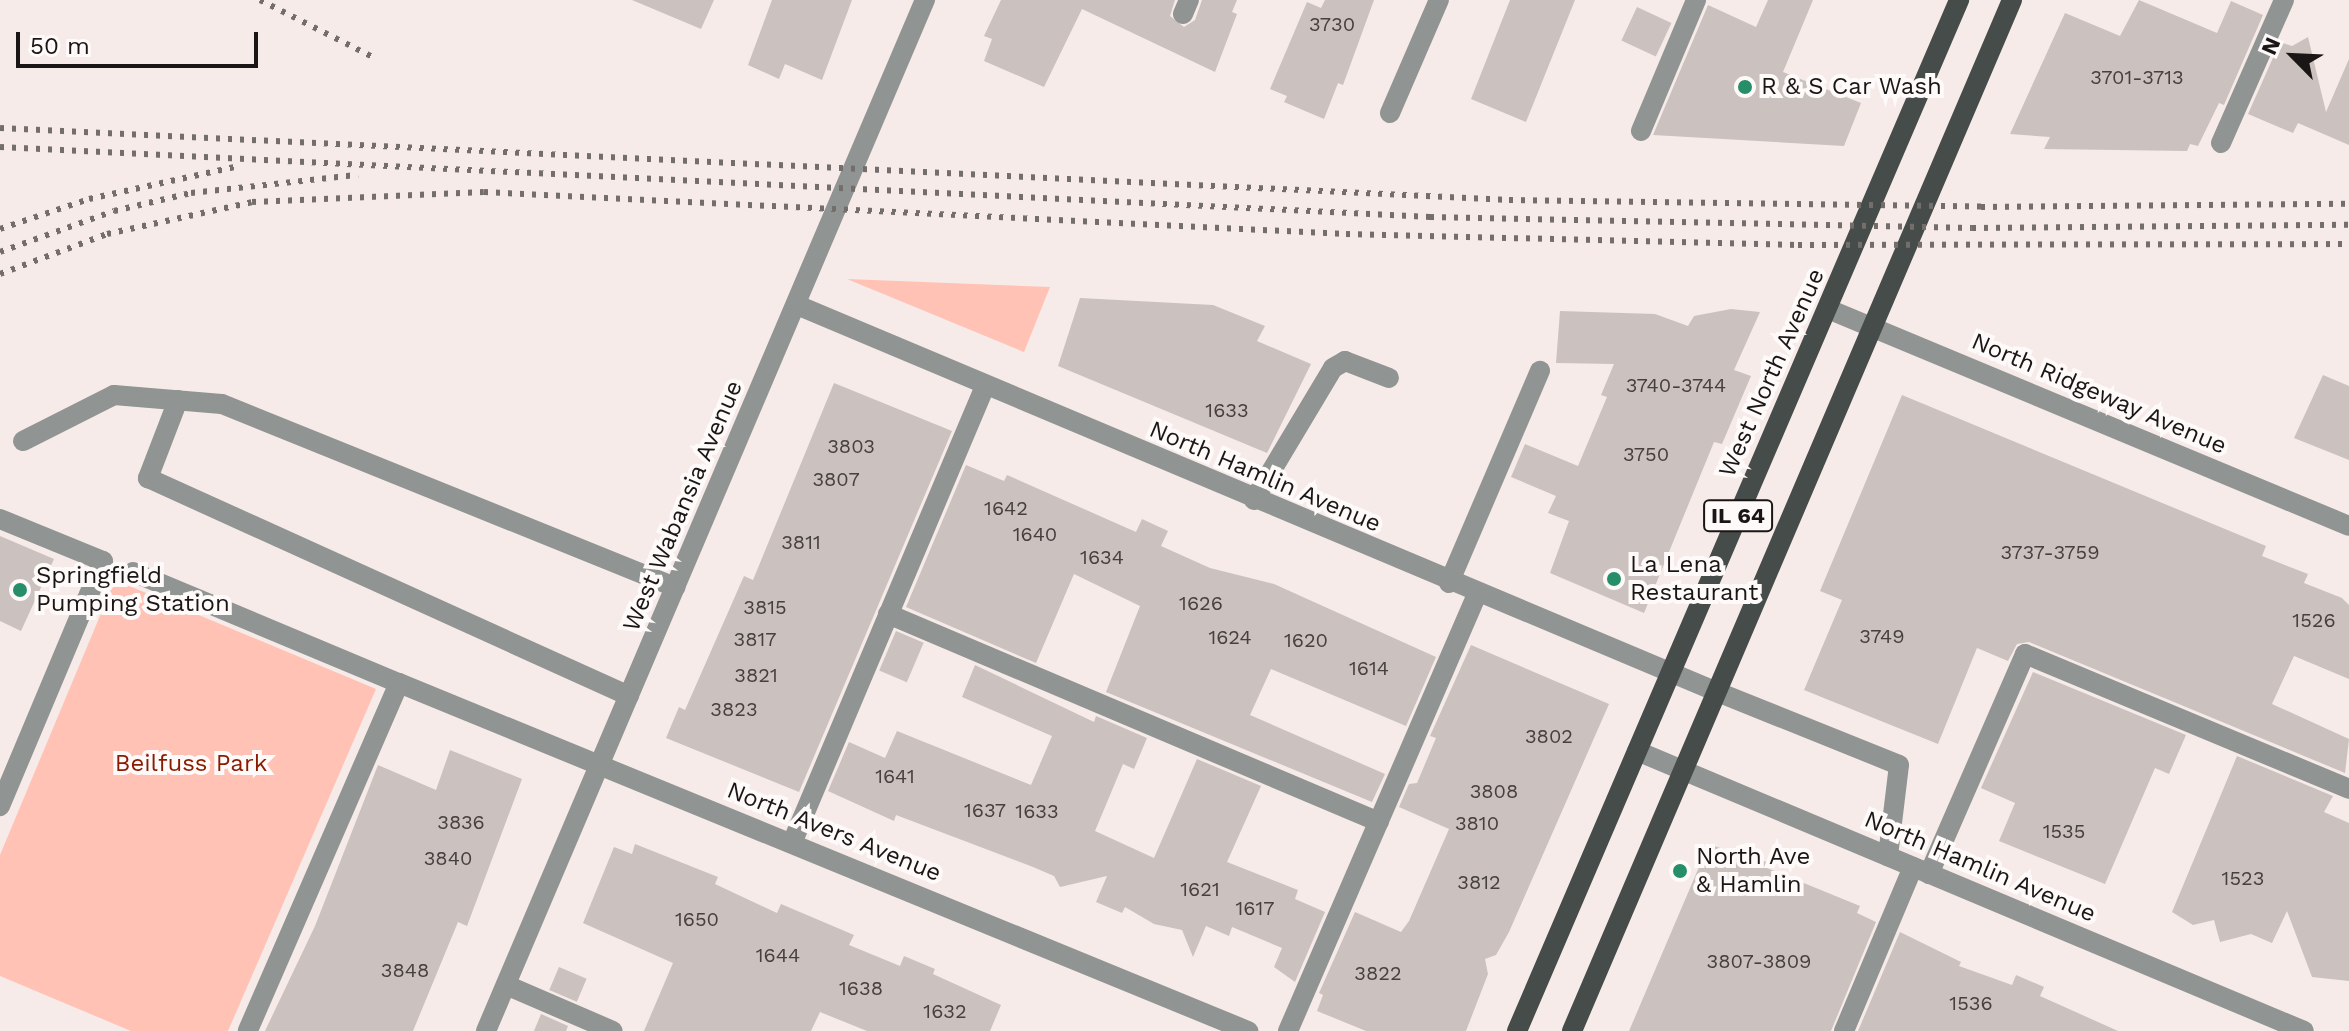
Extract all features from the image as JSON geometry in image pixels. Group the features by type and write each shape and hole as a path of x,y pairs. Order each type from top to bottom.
{"main road":[{"name":"West North Avenue","path":"1517,1031 1959,0"},
{"name":"IL 64","path":"1572,1031 2012,0"}],"street":[{"name":"West Wabansia Avenue","path":"486,1031 925,0"},
{"path":"1390,113 1439,0"},
{"path":"1641,131 1696,0"},
{"path":"2221,143 2284,0"},
{"name":"North Hamlin Avenue","path":"797,305 1449,583 1899,765 1888,856"},
{"name":"North Ridgeway Avenue","path":"1828,309 2349,526"},
{"path":"1254,500 1333,368 1345,361 1389,378"},
{"path":"1449,583 1540,371"},
{"path":"792,843 985,386"},
{"path":"23,441 114,395 222,404 676,587"},
{"path":"178,400 148,478 629,696"},
{"path":"0,519 103,561 0,806"},
{"name":"North Avers Avenue","path":"133,572 1248,1031"},
{"path":"1288,1031 1477,594"},
{"path":"888,614 1379,822"},
{"path":"1844,1031 2025,654 2349,789"},
{"path":"248,1031 399,683"},
{"name":"North Hamlin Avenue","path":"1637,751 2304,1031"},
{"path":"506,985 613,1031"}],"green space":[{"path":"847,279 1050,287 1024,352"},
{"name":"Beilfuss Park","path":"115,580 376,689 228,1031 131,1031 0,976 0,855"}],"building":[{"path":"632,0 714,0 701,29"},
{"path":"772,0 852,0 822,80 785,64 779,79 748,65"},
{"path":"1001,0 1175,0 1170,16 1184,27 1195,20 1202,0 1237,0 1232,12 1237,14 1215,72 1082,9 1044,87 984,61 992,39 984,36"},
{"path":"1325,0 1374,0 1343,85 1338,83 1324,119 1284,102 1287,96 1270,89 1307,2 1321,8"},
{"path":"1510,0 1575,0 1526,122 1471,99"},
{"name":"R & S Car Wash","path":"1768,0 1813,0 1783,72 1861,103 1844,146 1653,135 1708,5 1756,27"},
{"path":"2139,0 2217,33 2231,1 2263,15 2224,105 2219,103 2198,146 2190,144 2187,151 2044,149 2050,137 2010,134 2065,13 2120,36"},
{"path":"1637,7 1671,23 1656,57 1621,41"},
{"path":"2308,37 2326,112 2349,59 2349,145 2298,123 2293,133 2248,114 2280,42 2292,46"},
{"path":"1080,298 1213,305 1265,326 1257,341 1311,364 1267,453 1058,366"},
{"path":"1731,309 1760,312 1734,370 1751,376 1722,444 1714,442 1644,613 1550,573 1569,521 1548,513 1556,496 1511,477 1525,444 1578,466 1607,397 1601,395 1614,364 1556,363 1560,311 1655,314 1688,326 1694,316"},
{"path":"2323,375 2349,386 2349,460 2294,438"},
{"path":"834,383 952,431 799,792 666,738 679,707 685,710 744,576 753,580"},
{"path":"1902,395 2266,546 2262,556 2308,574 2304,583 2342,598 2349,605 2349,679 2294,656 2272,704 2349,739 2345,773 2029,642 2017,644 2008,661 1977,648 1938,744 1804,690 1842,600 1820,591"},
{"path":"966,465 1004,481 1007,475 1136,532 1142,519 1168,531 1161,546 1210,568 1274,584 1436,657 1406,726 1271,669 1250,715 1385,774 1372,802 1106,692 1140,606 1074,574 1036,663 906,607"},
{"name":"Springfield Pumping Station","path":"0,536 54,559 21,631 0,621"},
{"path":"896,631 924,643 907,682 879,671"},
{"path":"1471,645 1609,704 1509,932 1496,955 1485,959 1488,974 1466,1031 1366,1031 1317,1011 1323,995 1319,993 1355,912 1401,932 1409,921 1449,829 1399,807 1409,784 1417,783 1436,738 1430,736"},
{"path":"975,665 1094,722 1096,716 1147,738 1134,769 1123,764 1095,831 1154,858 1197,759 1261,786 1227,862 1298,890 1295,899 1325,912 1295,982 1274,967 1282,948 1232,927 1229,936 1206,926 1193,957 1182,930 1154,924 1125,907 1122,913 1096,902 1107,876 1060,887 1054,876 1033,867 896,815 894,821 828,791 849,742 885,758 897,731 1031,785 1052,736 962,697"},
{"path":"2033,672 2186,735 2169,774 2155,768 2105,884 1999,841 2015,803 1981,788"},
{"path":"450,750 522,779 467,926 458,922 413,1031 265,1031 315,926 378,765 436,790"},
{"path":"2237,756 2333,796 2324,812 2349,823 2349,981 2312,977 2287,911 2272,943 2251,934 2220,942 2214,920 2193,925 2172,912"},
{"path":"635,844 718,877 715,884 777,913 781,904 854,935 849,945 900,966 904,956 935,969 933,974 1001,1005 990,1031 867,1031 820,1012 811,1031 644,1031 673,963 583,923 614,847 632,854"},
{"path":"1714,846 1770,863 1767,868 1860,906 1857,913 1876,922 1831,1031 1629,1031 1705,853"},
{"path":"1900,932 1961,962 1959,966 2012,985 2016,975 2044,987 2040,996 2118,1031 1858,1031"},
{"path":"559,967 587,979 577,1002 549,990"},
{"path":"541,1014 568,1026 566,1031 534,1031"}],"railway":[{"path":"260,0 377,59"},
{"path":"0,128 1509,200 1981,207 2349,204"},
{"path":"0,147 1430,217 1972,228 2349,225"},
{"path":"0,229 89,199 235,167"},
{"path":"0,252 114,211 191,193 358,175"},
{"path":"0,274 107,234 252,202 484,192 1346,234 1798,245 2349,244"}],"place":[{"name":"R & S Car Wash","path":"1745,87"},
{"name":"La Lena Restaurant","path":"1614,579"},
{"name":"Springfield Pumping Station","path":"20,590"},
{"name":"North Ave & Hamlin","path":"1680,871"}]}
